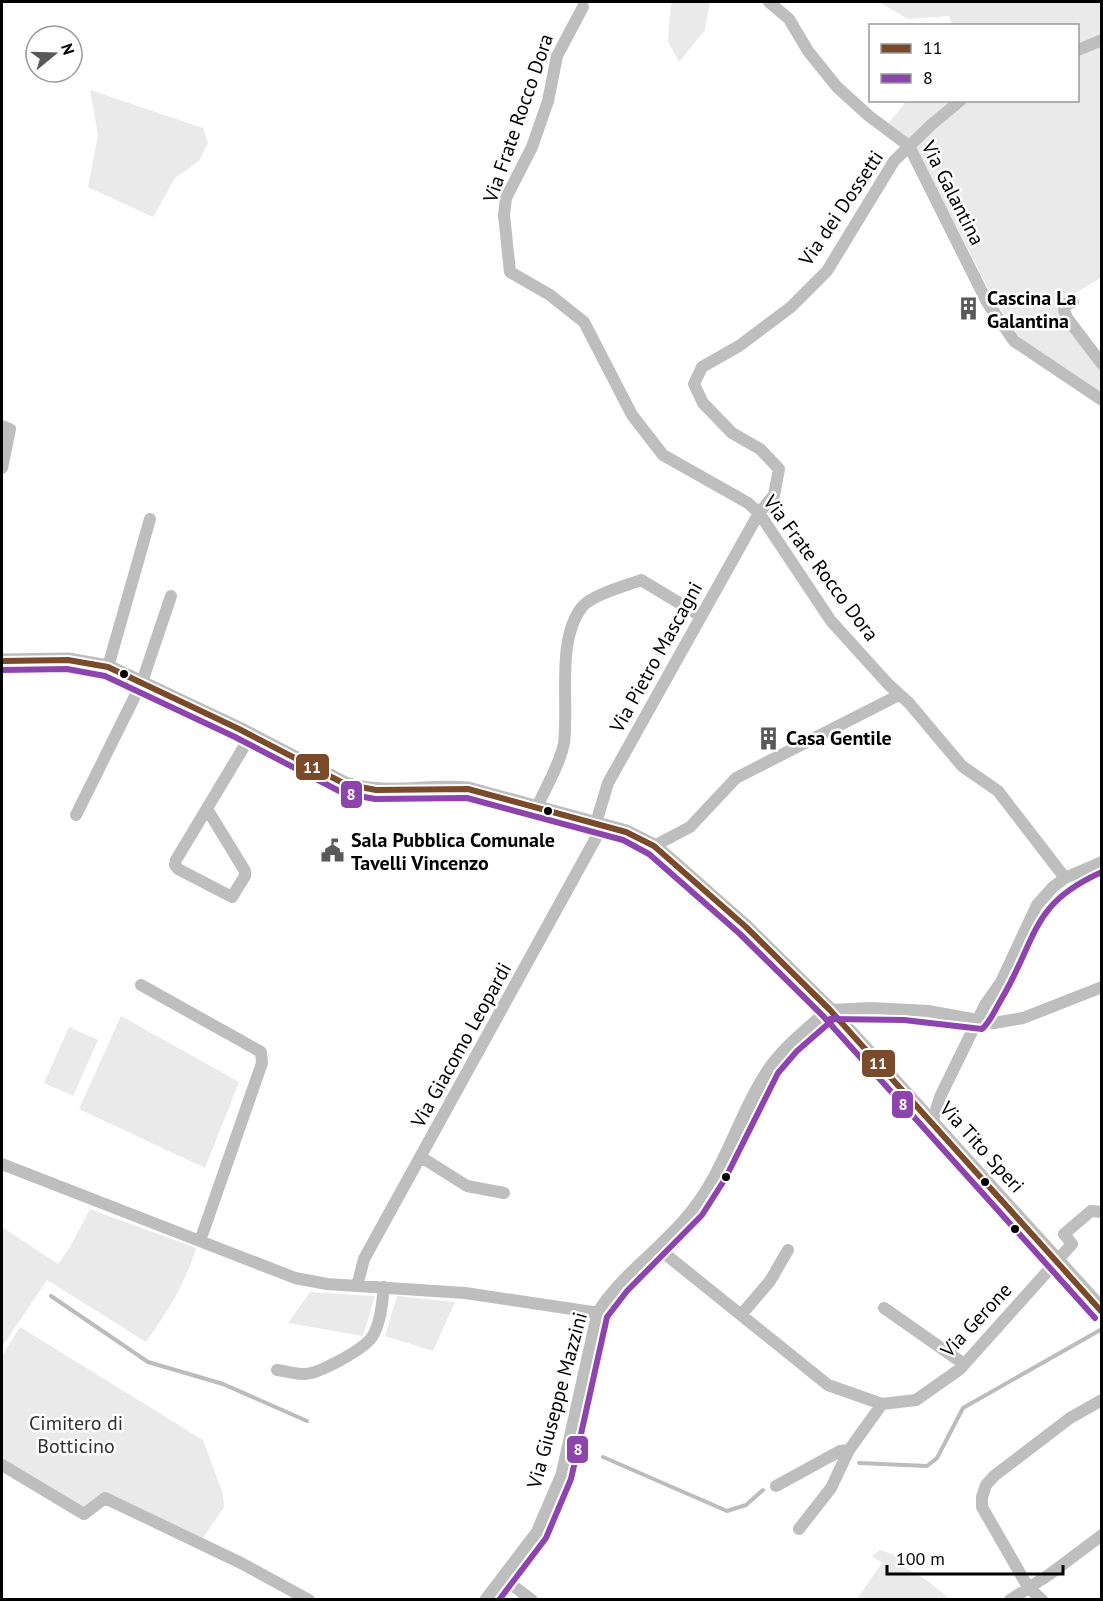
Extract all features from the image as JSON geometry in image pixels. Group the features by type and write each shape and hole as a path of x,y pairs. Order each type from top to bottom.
{"street":[{"name":"Via Galantina","path":"769,2 789,19 808,51 837,87 869,116 909,146 987,302 1014,341 1101,400"},
{"name":"Via Frate Rocco Dora","path":"583,7 557,56 548,101 535,138 506,198 504,215 510,272 550,295 584,322 632,415 645,435 663,454 748,503 759,513 831,621 909,703 962,766 998,791 1065,878"},
{"path":"1079,49 1101,40"},
{"name":"Via dei Dossetti","path":"759,513 774,495 779,470 760,449 732,433 703,403 694,384 702,367 739,346 790,307 827,271 894,161 959,102"},
{"path":"1073,302 1067,304 1064,310 1067,318 1101,364"},
{"path":"2,426 10,429 2,468"},
{"name":"Via Pietro Mascagni","path":"600,824 608,783 759,513"},
{"path":"108,667 150,519"},
{"path":"537,807 563,745 567,648 571,626 583,605 640,580 701,616"},
{"path":"76,815 142,682 171,596"},
{"name":"Via Tito Speri","path":"2,660 68,660 108,667 251,735 345,784 361,789 395,792 447,787 468,789 633,834 654,846 746,927 830,1010 1058,1261 1101,1312"},
{"path":"654,846 690,827 736,778 899,695"},
{"path":"207,809 245,871 245,876 232,897 187,874 176,865 207,809 251,735"},
{"name":"Via Giacomo Leopardi","path":"357,1286 364,1259 600,824"},
{"path":"932,1123 940,1097 985,1005 1001,982 1037,905 1053,887 1065,878 1101,862"},
{"path":"141,986 261,1052 262,1063 200,1241"},
{"path":"830,1010 871,1008 928,1011 994,1023 1023,1018 1101,987"},
{"name":"Via Giuseppe Mazzini","path":"487,1599 538,1533 563,1475 599,1313 615,1291 659,1249 694,1210 716,1179 770,1071 784,1052 830,1010"},
{"path":"421,1157 467,1186 504,1193"},
{"path":"2,1164 295,1278 357,1286 465,1293 599,1313"},
{"path":"1058,1261 1072,1245 1064,1234 1091,1211 1101,1212"},
{"name":"Via Gerone","path":"659,1249 828,1385 882,1404 916,1400 964,1364 1058,1261"},
{"path":"741,1315 770,1281 788,1250"},
{"path":"277,1370 306,1374 321,1370 350,1354 372,1337 380,1316 384,1287"},
{"path":"884,1308 964,1364"},
{"path":"1042,1599 1028,1587 987,1518 982,1497 986,1485 1070,1418 1101,1400"},
{"path":"799,1529 831,1488 849,1450 882,1404"},
{"path":"776,1486 840,1451 849,1450"},
{"path":"2,1465 84,1514 105,1498 309,1599"},
{"path":"1010,1599 1050,1574 1101,1535"},
{"path":"504,1579 532,1599"}],"green space":[{"path":"671,2 710,2 705,30 679,62 668,42"},
{"path":"879,2 1101,2 1101,278 1058,303 1059,315 1101,368 1101,391 1095,394 1019,337 992,296 917,150 887,125 905,102 1079,102 1079,24 952,24 949,16 908,19"},
{"path":"90,90 203,128 208,143 199,161 175,178 153,217 88,187 98,135"},
{"path":"121,1016 239,1082 205,1168 79,1109"},
{"path":"69,1027 98,1040 73,1096 44,1083"},
{"path":"90,1209 196,1248 181,1285 162,1319 146,1342 47,1280 2,1347 2,1227 58,1264 70,1247"},
{"path":"310,1292 375,1296 363,1336 288,1323"},
{"path":"397,1296 455,1302 433,1351 385,1336"},
{"name":"Cimitero di Botticino","path":"20,1327 203,1440 223,1494 224,1507 203,1538 106,1494 82,1512 2,1459 2,1356"},
{"path":"880,1550 901,1557 897,1563 925,1579 950,1599 857,1599 882,1563 872,1556"}],"waterway":[{"path":"51,1296 148,1362 223,1384 307,1421"},
{"path":"859,1463 927,1466 937,1458 963,1408 1102,1329"},
{"path":"603,1457 727,1511 746,1505 763,1490"}],"transit line":[{"name":"11","path":"2,661 68,660 108,667 239,729 345,784 376,790 468,789 626,832 654,846 746,927 830,1010 1102,1312"},
{"name":"8","path":"2,670 67,669 105,676 235,737 343,793 375,799 467,798 623,840 649,854 740,934 823,1016 1095,1318"},
{"name":"8","path":"830,1019 904,1020 982,1029 993,1014 1038,924 1048,910 1079,884 1102,872"},
{"name":"8","path":"499,1600 546,1538 571,1479 607,1317 627,1291 702,1215 725,1179 778,1073 797,1051 836,1017"}],"place":[{"name":"Cascina La Galantina","path":"969,309"},
{"name":"Casa Gentile","path":"768,738"},
{"name":"Sala Pubblica Comunale Tavelli Vincenzo","path":"333,851"}]}
